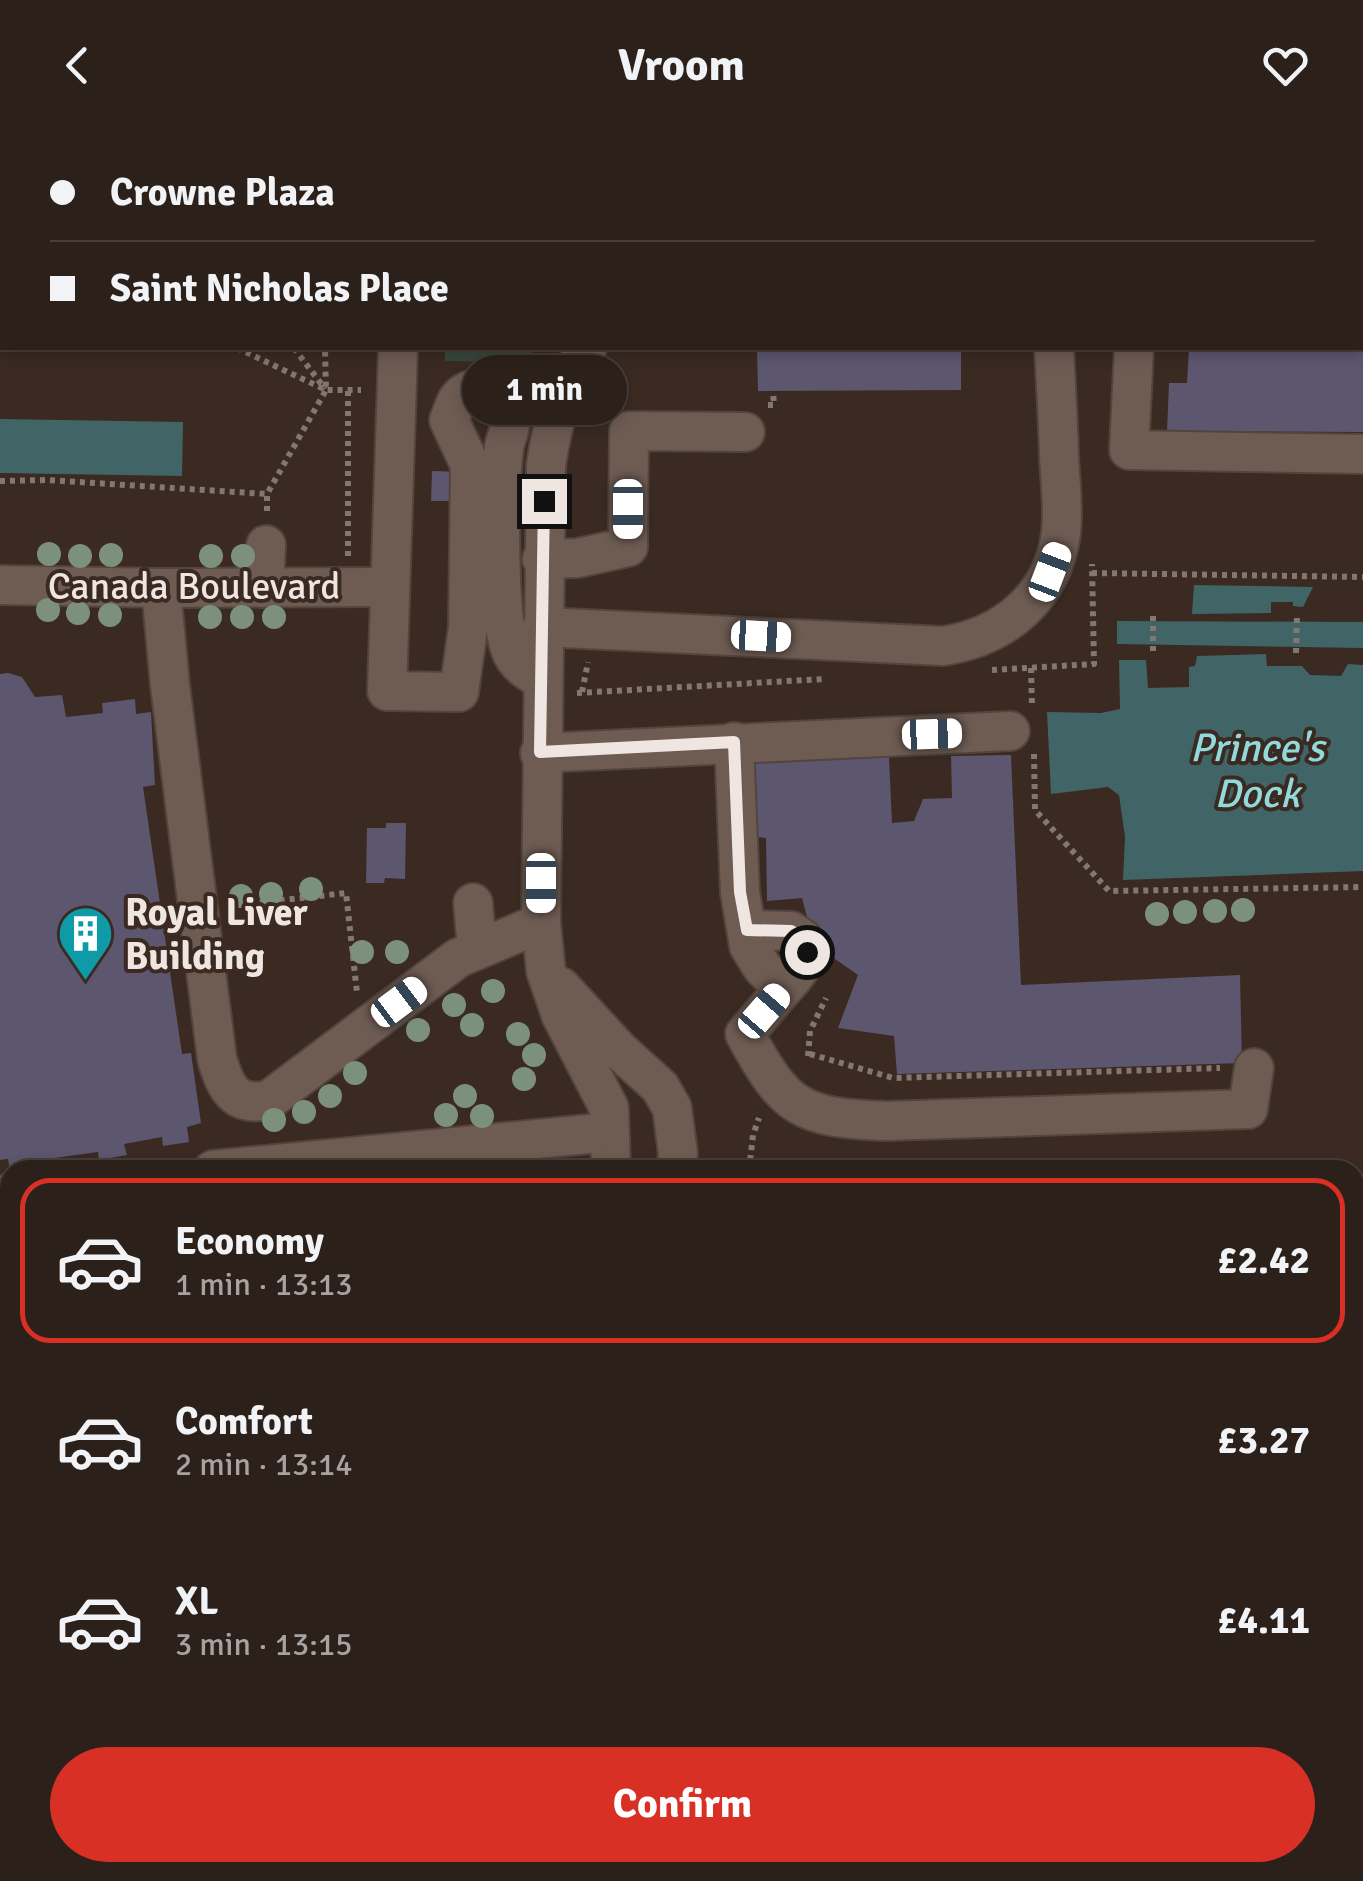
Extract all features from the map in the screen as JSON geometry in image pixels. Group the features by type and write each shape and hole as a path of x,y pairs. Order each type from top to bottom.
{"street":[{"path":"542,627 942,646 992,633 1012,620 1038,593 1057,553 1061,505 1054,350"},
{"path":"1134,350 1129,450 1363,454"},
{"path":"580,352 557,410 549,443 542,559 542,679 531,743 546,971 561,1015 609,1108 611,1160"},
{"path":"398,359 387,691 458,692 468,628 470,465 449,420 460,397 474,390 489,392 504,403 511,424 504,446 505,628 510,651 524,669 542,679"},
{"path":"542,559 578,558 628,547 629,431 745,432"},
{"path":"264,588 266,545"},
{"name":"Canada Boulevard","path":"0,585 389,587"},
{"path":"161,588 217,1059 229,1088 239,1098 253,1103 269,1100 458,958 540,923"},
{"path":"531,743 734,742 1026,732"},
{"path":"734,742 720,809 741,943 791,931 803,938 807,952 804,966 745,1034 778,1090 799,1107 852,1120 1260,1121 1254,1068"},
{"path":"473,903 476,948"},
{"path":"546,971 660,1088 672,1108 677,1160"},
{"path":"317,1160 589,1134"}],"path":[{"path":"241,350 326,390"},
{"path":"296,350 326,390"},
{"path":"266,545 267,494 326,390 325,350"},
{"path":"348,390 348,567"},
{"path":"0,481 47,480 267,494"},
{"path":"1092,572 1363,578"},
{"path":"1153,614 1153,651"},
{"path":"1296,654 1297,615"},
{"path":"582,692 590,656"},
{"path":"1031,668 1026,732 1036,810 1109,890 1363,887"},
{"path":"198,909 346,893 358,999"},
{"path":"801,1062 810,1054 810,1031 833,981"},
{"path":"810,1054 893,1078 1254,1068"},
{"path":"750,1160 753,1135 762,1112"}],"green space":[{"path":"445,350 533,350 532,362 445,361"}],"water":[{"path":"0,419 183,422 182,476 0,473"},
{"path":"1194,585 1313,587 1303,607 1293,606 1293,602 1271,602 1271,613 1192,614"},
{"name":"Prince's Dock","path":"1117,621 1363,622 1363,648 1117,644"},
{"name":"Prince's Dock","path":"1266,654 1267,666 1302,666 1310,675 1341,676 1348,664 1363,665 1363,871 1123,880 1125,837 1119,795 1108,787 1051,794 1047,712 1101,713 1120,709 1119,660 1146,660 1148,688 1189,687 1189,667 1195,666 1197,656"}],"building":[{"path":"757,350 961,350 961,390 758,391"},
{"path":"1189,350 1363,350 1363,432 1167,431 1169,383 1187,383"},
{"path":"432,471 462,472 461,501 431,501"},
{"name":"Royal Liver Building","path":"0,674 22,677 35,697 62,695 66,717 103,713 102,703 135,699 136,714 151,712 155,785 143,787 182,1054 191,1053 201,1123 187,1127 189,1142 163,1146 162,1137 124,1144 127,1155 99,1160 98,1152 40,1160 0,1160"},
{"path":"1011,755 1021,985 1240,975 1242,1063 897,1074 894,1036 838,1028 858,975 825,952 811,932 802,898 767,901 766,838 757,837 755,761 889,757 892,823 914,821 923,799 952,798 951,756"},
{"path":"386,823 406,823 405,879 385,878 384,883 366,883 367,828 386,828"}],"place":[{"name":"Royal Liver Building","path":"86,983"}],"route":[{"path":"544,501 540,752 734,742 740,892 747,930 791,931 803,938 807,952"}]}
